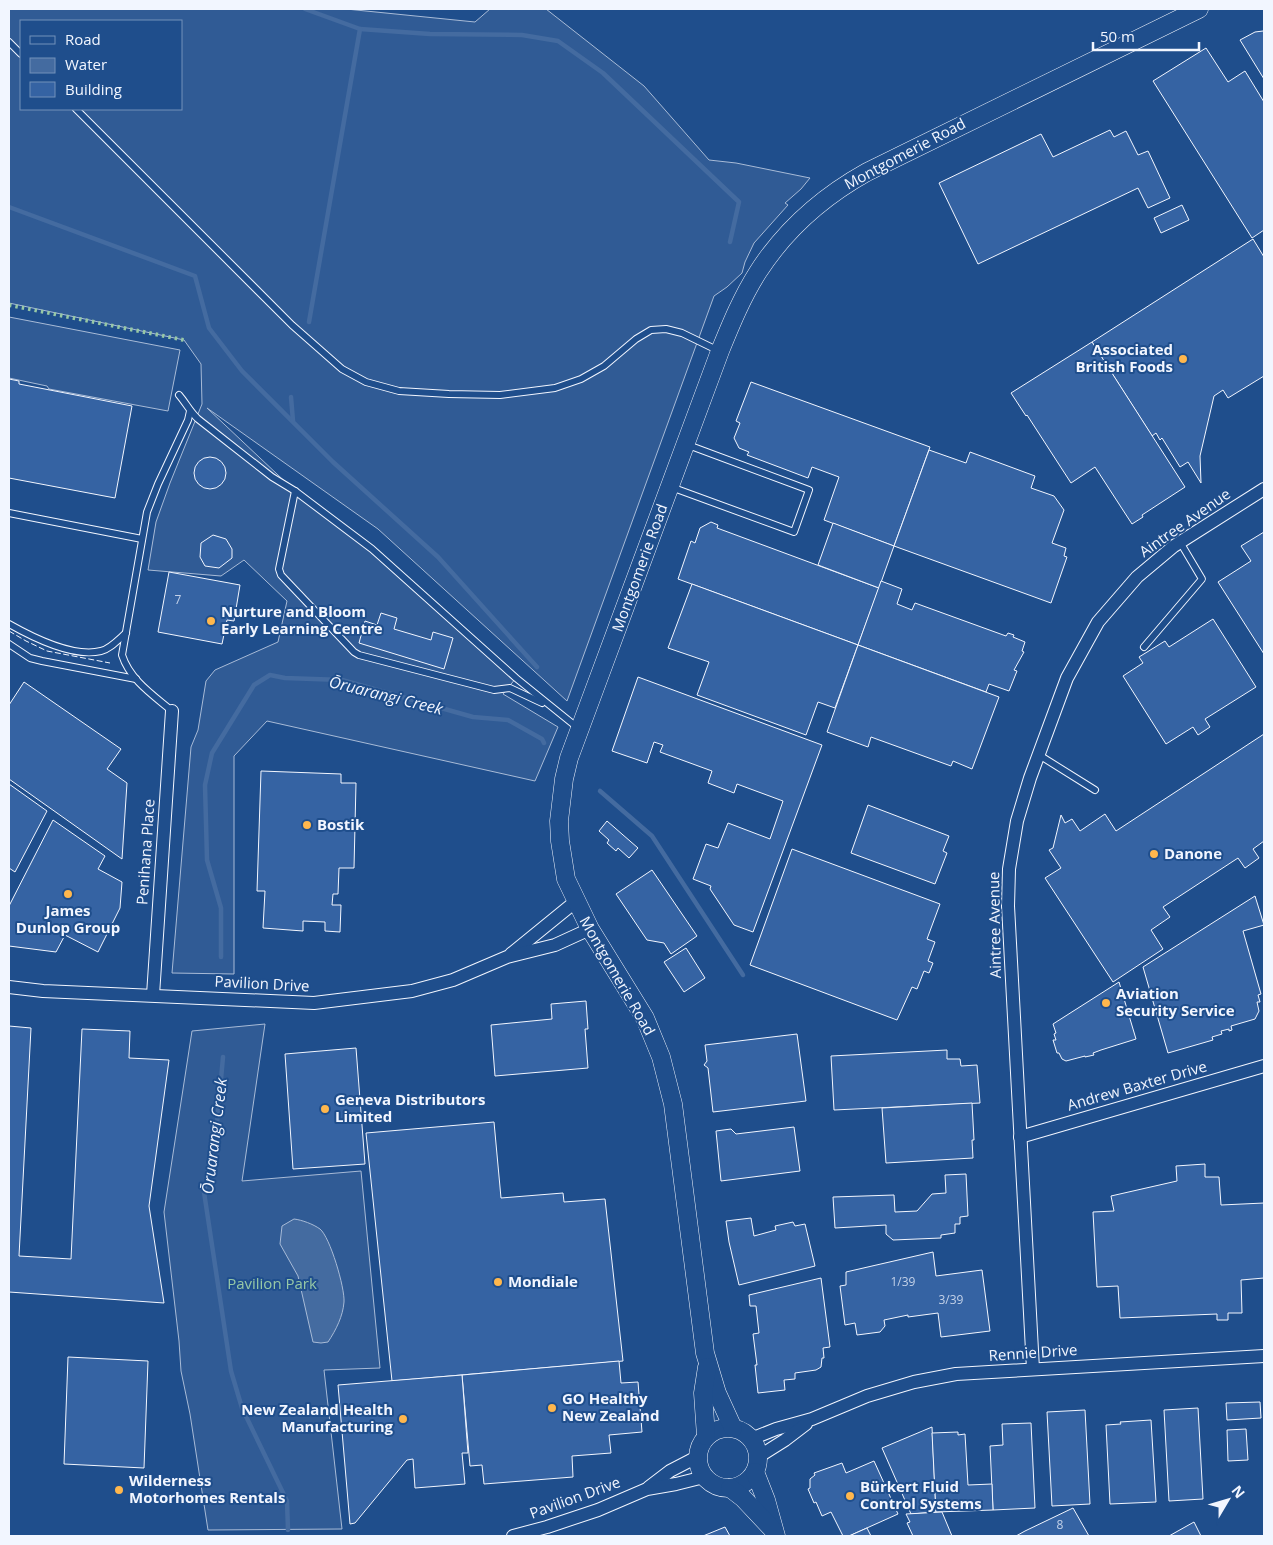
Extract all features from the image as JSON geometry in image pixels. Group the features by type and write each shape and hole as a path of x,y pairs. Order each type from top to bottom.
{"street":[{"name":"Montgomerie Road","path":"733,1428 707,1364 703,1344 673,1104 661,1057 645,1018 590,929 575,902 566,879 560,848 559,821 564,779 580,729 720,351 737,311 758,271 786,236 812,209 848,182 903,153 1199,9"},
{"name":"Aintree Avenue","path":"1033,1369 1008,906 1009,869 1017,821 1067,678 1098,622 1137,576 1180,542 1264,489"},
{"name":"Penihana Place","path":"153,995 172,711"},
{"name":"Pavilion Drive","path":"507,957 575,902"},
{"name":"Pavilion Drive","path":"9,987 43,991 314,1003 412,991 454,980 507,957 554,945 590,929"},
{"name":"Andrew Baxter Drive","path":"1020,1137 1264,1066"},
{"name":"Rennie Drive","path":"752,1439 776,1429 812,1419 867,1396 914,1382 956,1374 1264,1356"},
{"name":"Montgomerie Road","path":"706,1436 703,1393 707,1364"},
{"name":"Rennie Drive","path":"756,1464 812,1419"},
{"path":"756,1464 748,1480 740,1486 720,1487 704,1477 699,1467 697,1456 700,1445 706,1436 714,1430 724,1427 733,1428 743,1432 752,1439 755,1444 756,1464 775,1534"},
{"name":"Pavilion Drive","path":"647,1489 670,1471 697,1456"},
{"name":"Pavilion Drive","path":"513,1536 598,1510 647,1489 704,1477"},
{"path":"730,1488 743,1498 775,1534"}],"lane":[{"path":"9,42 20,53"},
{"path":"77,110 292,325 342,369 366,382 399,391 449,394 500,395 555,388 580,380 604,366 636,339 651,330 666,329 682,333 720,351"},
{"path":"179,395 190,411 272,476 372,549 516,678 580,729"},
{"path":"172,711 136,680 126,667 122,656 150,503 188,420 190,411"},
{"path":"670,487 794,532 809,490 685,445"},
{"path":"295,491 279,568 281,575 354,652 359,655 494,690 510,688 553,707"},
{"path":"9,513 142,539"},
{"path":"1144,647 1202,579 1180,542"},
{"path":"9,624 55,646 89,652 101,651 126,633"},
{"path":"9,644 30,658 42,662 136,680"},
{"path":"1039,756 1095,790"}],"shaded area":[{"path":"9,9 346,9 475,22 490,9 546,9 644,86 709,160 736,163 810,178 785,203 788,205 754,243 742,273 714,296 567,701 378,529 207,408 295,491 372,549 516,678 503,694 558,727 535,781 267,721 234,756 234,974 172,973 191,747 198,730 206,681 215,670 278,642 287,601 244,560 221,576 148,570 156,522 202,404 201,364 184,340 9,303"},
{"path":"9,317 180,350 168,411 49,389 47,386 9,378"},
{"name":"Pavilion Park","path":"265,1024 242,1181 361,1171 380,1368 324,1370 342,1529 208,1530 190,1414 181,1371 164,1212 192,1031"}],"water":[{"path":"294,1219 307,1222 320,1229 328,1242 339,1275 344,1302 339,1323 328,1342 313,1342 298,1276 280,1244 282,1226"}],"building":[{"path":"1264,31 1264,79 1240,40 1255,32"},
{"path":"1206,48 1228,82 1245,71 1264,102 1264,230 1252,238 1153,81"},
{"path":"1110,130 1114,137 1126,131 1138,155 1148,151 1170,198 1148,208 1138,188 978,264 939,183 1041,134 1053,157"},
{"path":"1182,205 1189,220 1161,233 1154,218"},
{"name":"Associated British Foods","path":"1253,239 1264,257 1264,376 1228,398 1223,390 1214,396 1200,456 1201,483 1188,462 1180,467 1162,438 1160,440 1156,433 1152,436 1092,342"},
{"path":"1092,342 1185,487 1142,515 1143,517 1132,524 1095,467 1071,483 1011,393"},
{"path":"9,379 19,381 19,384 132,406 115,498 9,478"},
{"path":"751,382 930,447 894,546 824,520 839,477 812,467 808,478 747,455 749,452 739,448 734,438 740,423 736,421"},
{"path":"929,450 966,463 970,452 1035,476 1031,488 1054,496 1064,510 1052,543 1066,548 1064,556 1067,557 1051,603 894,546"},
{"path":"210,457 221,462 226,473 221,484 210,489 199,484 194,473 199,462"},
{"path":"711,522 718,525 717,528 879,588 858,645 678,579 691,541 695,543 700,528"},
{"path":"833,523 894,546 879,588 818,565"},
{"path":"1264,532 1264,654 1218,582 1251,561 1241,546"},
{"path":"213,535 226,539 232,549 232,558 219,568 205,566 200,557 201,543"},
{"path":"169,572 240,585 234,621 227,620 222,644 158,632"},
{"path":"881,581 902,589 897,604 912,610 915,603 1006,636 1008,633 1014,635 1013,637 1025,642 1022,651 1024,652 1014,670 1017,671 1009,691 989,684 986,692 858,645"},
{"path":"692,584 858,645 835,708 818,702 806,735 697,695 709,662 668,648"},
{"path":"381,613 397,618 394,629 431,640 433,632 453,638 444,669 359,643 365,621 377,625"},
{"path":"1213,619 1256,687 1205,719 1210,727 1198,735 1193,727 1166,744 1123,676 1143,663 1139,657 1165,641 1169,647"},
{"path":"858,645 999,697 972,769 953,761 951,766 871,737 868,747 827,732"},
{"path":"638,677 822,745 753,932 734,925 710,889 711,886 693,879 706,844 718,848 728,823 770,839 783,801 737,784 734,793 708,783 712,771 660,752 663,745 654,742 647,763 612,751"},
{"path":"24,682 121,749 107,769 127,783 122,859 9,779 9,705"},
{"name":"Danone","path":"1264,734 1264,841 1253,849 1259,858 1245,868 1238,858 1163,907 1170,917 1151,930 1163,949 1113,982 1045,878 1061,868 1049,850 1053,848 1061,815 1065,823 1072,819 1080,831 1105,814 1116,831"},
{"name":"Bostik","path":"261,771 341,774 341,783 356,783 354,868 339,868 338,894 333,894 332,905 341,905 340,932 325,931 325,922 303,921 303,931 263,928 265,891 257,891"},
{"path":"9,784 47,811 15,872 9,868"},
{"path":"868,805 949,836 943,851 947,853 935,884 851,853"},
{"name":"James Dunlop Group","path":"53,820 105,856 98,869 122,882 120,908 98,952 65,935 56,952 9,946 9,906"},
{"path":"607,821 638,848 629,858 618,848 616,851 607,843 609,840 599,831"},
{"path":"792,849 940,904 927,939 935,942 928,961 933,963 929,973 924,971 917,989 912,987 897,1020 750,965"},
{"path":"652,870 697,936 671,954 664,943 647,940 616,894"},
{"path":"1255,896 1264,925 1243,931 1261,994 1258,995 1260,1002 1257,1002 1259,1011 1255,1019 1231,1026 1232,1030 1221,1031 1222,1034 1212,1037 1213,1040 1168,1053 1143,967"},
{"path":"686,948 705,978 684,992 664,962"},
{"name":"Aviation Security Service","path":"1119,982 1136,1039 1093,1053 1094,1055 1066,1061 1062,1059 1059,1053 1057,1053 1053,1040 1056,1040 1054,1034 1056,1033 1053,1024"},
{"path":"586,1001 588,1029 585,1029 588,1068 495,1076 491,1025 552,1019 551,1004"},
{"path":"9,1026 31,1028 19,1256 71,1259 82,1029 130,1031 129,1058 169,1060 149,1206 164,1303 9,1292"},
{"path":"797,1034 806,1101 713,1112 708,1068 704,1065 707,1061 705,1045"},
{"name":"Geneva Distributors Limited","path":"356,1048 365,1164 293,1169 285,1054"},
{"path":"947,1050 947,1059 960,1059 961,1066 977,1065 980,1103 834,1110 831,1056"},
{"path":"972,1103 973,1158 886,1163 882,1108"},
{"name":"Mondiale","path":"494,1122 501,1198 563,1193 564,1202 605,1199 623,1361 392,1381 366,1133"},
{"path":"794,1127 800,1171 721,1181 716,1131 731,1129 736,1134"},
{"path":"1205,1164 1205,1177 1219,1177 1221,1205 1264,1203 1264,1278 1241,1280 1242,1313 1228,1313 1228,1320 1217,1320 1217,1314 1120,1318 1118,1286 1097,1287 1093,1212 1114,1211 1111,1196 1177,1181 1176,1166"},
{"path":"966,1174 968,1216 960,1217 960,1224 955,1224 955,1233 941,1235 941,1238 893,1240 886,1234 886,1225 835,1228 833,1197 894,1195 895,1212 917,1211 932,1194 946,1193 945,1175"},
{"path":"751,1218 754,1236 776,1230 775,1226 793,1222 795,1226 805,1224 815,1266 739,1285 726,1221"},
{"path":"933,1252 936,1276 982,1270 990,1331 941,1337 938,1313 908,1317 908,1315 884,1320 885,1326 880,1332 857,1335 855,1323 845,1325 840,1286 846,1285 846,1272"},
{"path":"821,1278 830,1347 823,1348 824,1358 822,1358 821,1367 816,1370 795,1373 795,1379 784,1380 785,1390 758,1393 753,1334 759,1333 756,1306 750,1306 749,1295"},
{"path":"68,1357 148,1361 144,1468 64,1464"},
{"name":"GO Healthy New Zealand","path":"619,1361 621,1383 638,1382 642,1432 609,1435 611,1453 572,1456 573,1477 484,1484 482,1465 470,1466 462,1375"},
{"name":"New Zealand Health Manufacturing","path":"462,1375 468,1453 462,1453 465,1484 415,1488 413,1459 407,1460 355,1523 350,1524 338,1385"},
{"path":"1260,1402 1261,1418 1227,1420 1226,1403"},
{"path":"1198,1408 1203,1499 1169,1501 1164,1410"},
{"path":"1085,1410 1090,1504 1052,1506 1047,1412"},
{"path":"1151,1420 1156,1502 1110,1504 1106,1425"},
{"path":"1031,1423 1035,1508 993,1510 990,1446 1003,1445 1002,1424"},
{"path":"932,1427 936,1512 911,1514 882,1448"},
{"path":"1246,1429 1248,1460 1228,1461 1227,1430"},
{"path":"958,1432 958,1435 965,1434 968,1485 992,1484 993,1510 936,1512 932,1433"},
{"name":"Bürkert Fluid Control Systems","path":"874,1461 898,1514 849,1536 843,1536 831,1512 822,1516 816,1502 814,1503 808,1489 810,1488 810,1479 815,1475 814,1473 842,1463 846,1473"},
{"path":"1073,1508 1089,1536 1016,1536 1025,1531"},
{"path":"942,1512 952,1536 913,1536 907,1523 910,1522 906,1514"},
{"path":"1194,1522 1201,1536 1169,1536"},
{"path":"725,1527 730,1536 703,1536"},
{"path":"867,1528 871,1536 849,1536"}],"waterway":[{"path":"305,9 360,29 430,34 522,35 558,41 603,73 739,202 730,242"},
{"path":"309,322 360,29"},
{"path":"9,207 195,276 209,328 242,371 333,462 438,557 537,667"},
{"path":"291,397 293,421"},
{"name":"Ōruarangi Creek","path":"221,957 221,908 207,860 205,785 212,753 254,685 270,675 285,678 342,680 473,717 508,720 542,739 544,743"},
{"path":"600,791 652,836 743,975"},
{"name":"Ōruarangi Creek","path":"223,1057 217,1123 204,1192 231,1371 242,1408 287,1501 288,1530"}],"hedge":[{"path":"9,305 184,340"}],"fence":[{"path":"9,631 47,651 110,663"}],"place":[{"name":"Associated British Foods","path":"1183,359"},
{"name":"Nurture and Bloom Early Learning Centre","path":"211,621"},
{"name":"Bostik","path":"307,825"},
{"name":"Danone","path":"1154,854"},
{"name":"James Dunlop Group","path":"68,894"},
{"name":"Aviation Security Service","path":"1106,1003"},
{"name":"Geneva Distributors Limited","path":"325,1109"},
{"name":"Mondiale","path":"498,1282"},
{"name":"GO Healthy New Zealand","path":"552,1408"},
{"name":"New Zealand Health Manufacturing","path":"403,1419"},
{"name":"Wilderness Motorhomes Rentals","path":"119,1490"},
{"name":"Bürkert Fluid Control Systems","path":"850,1496"}]}
